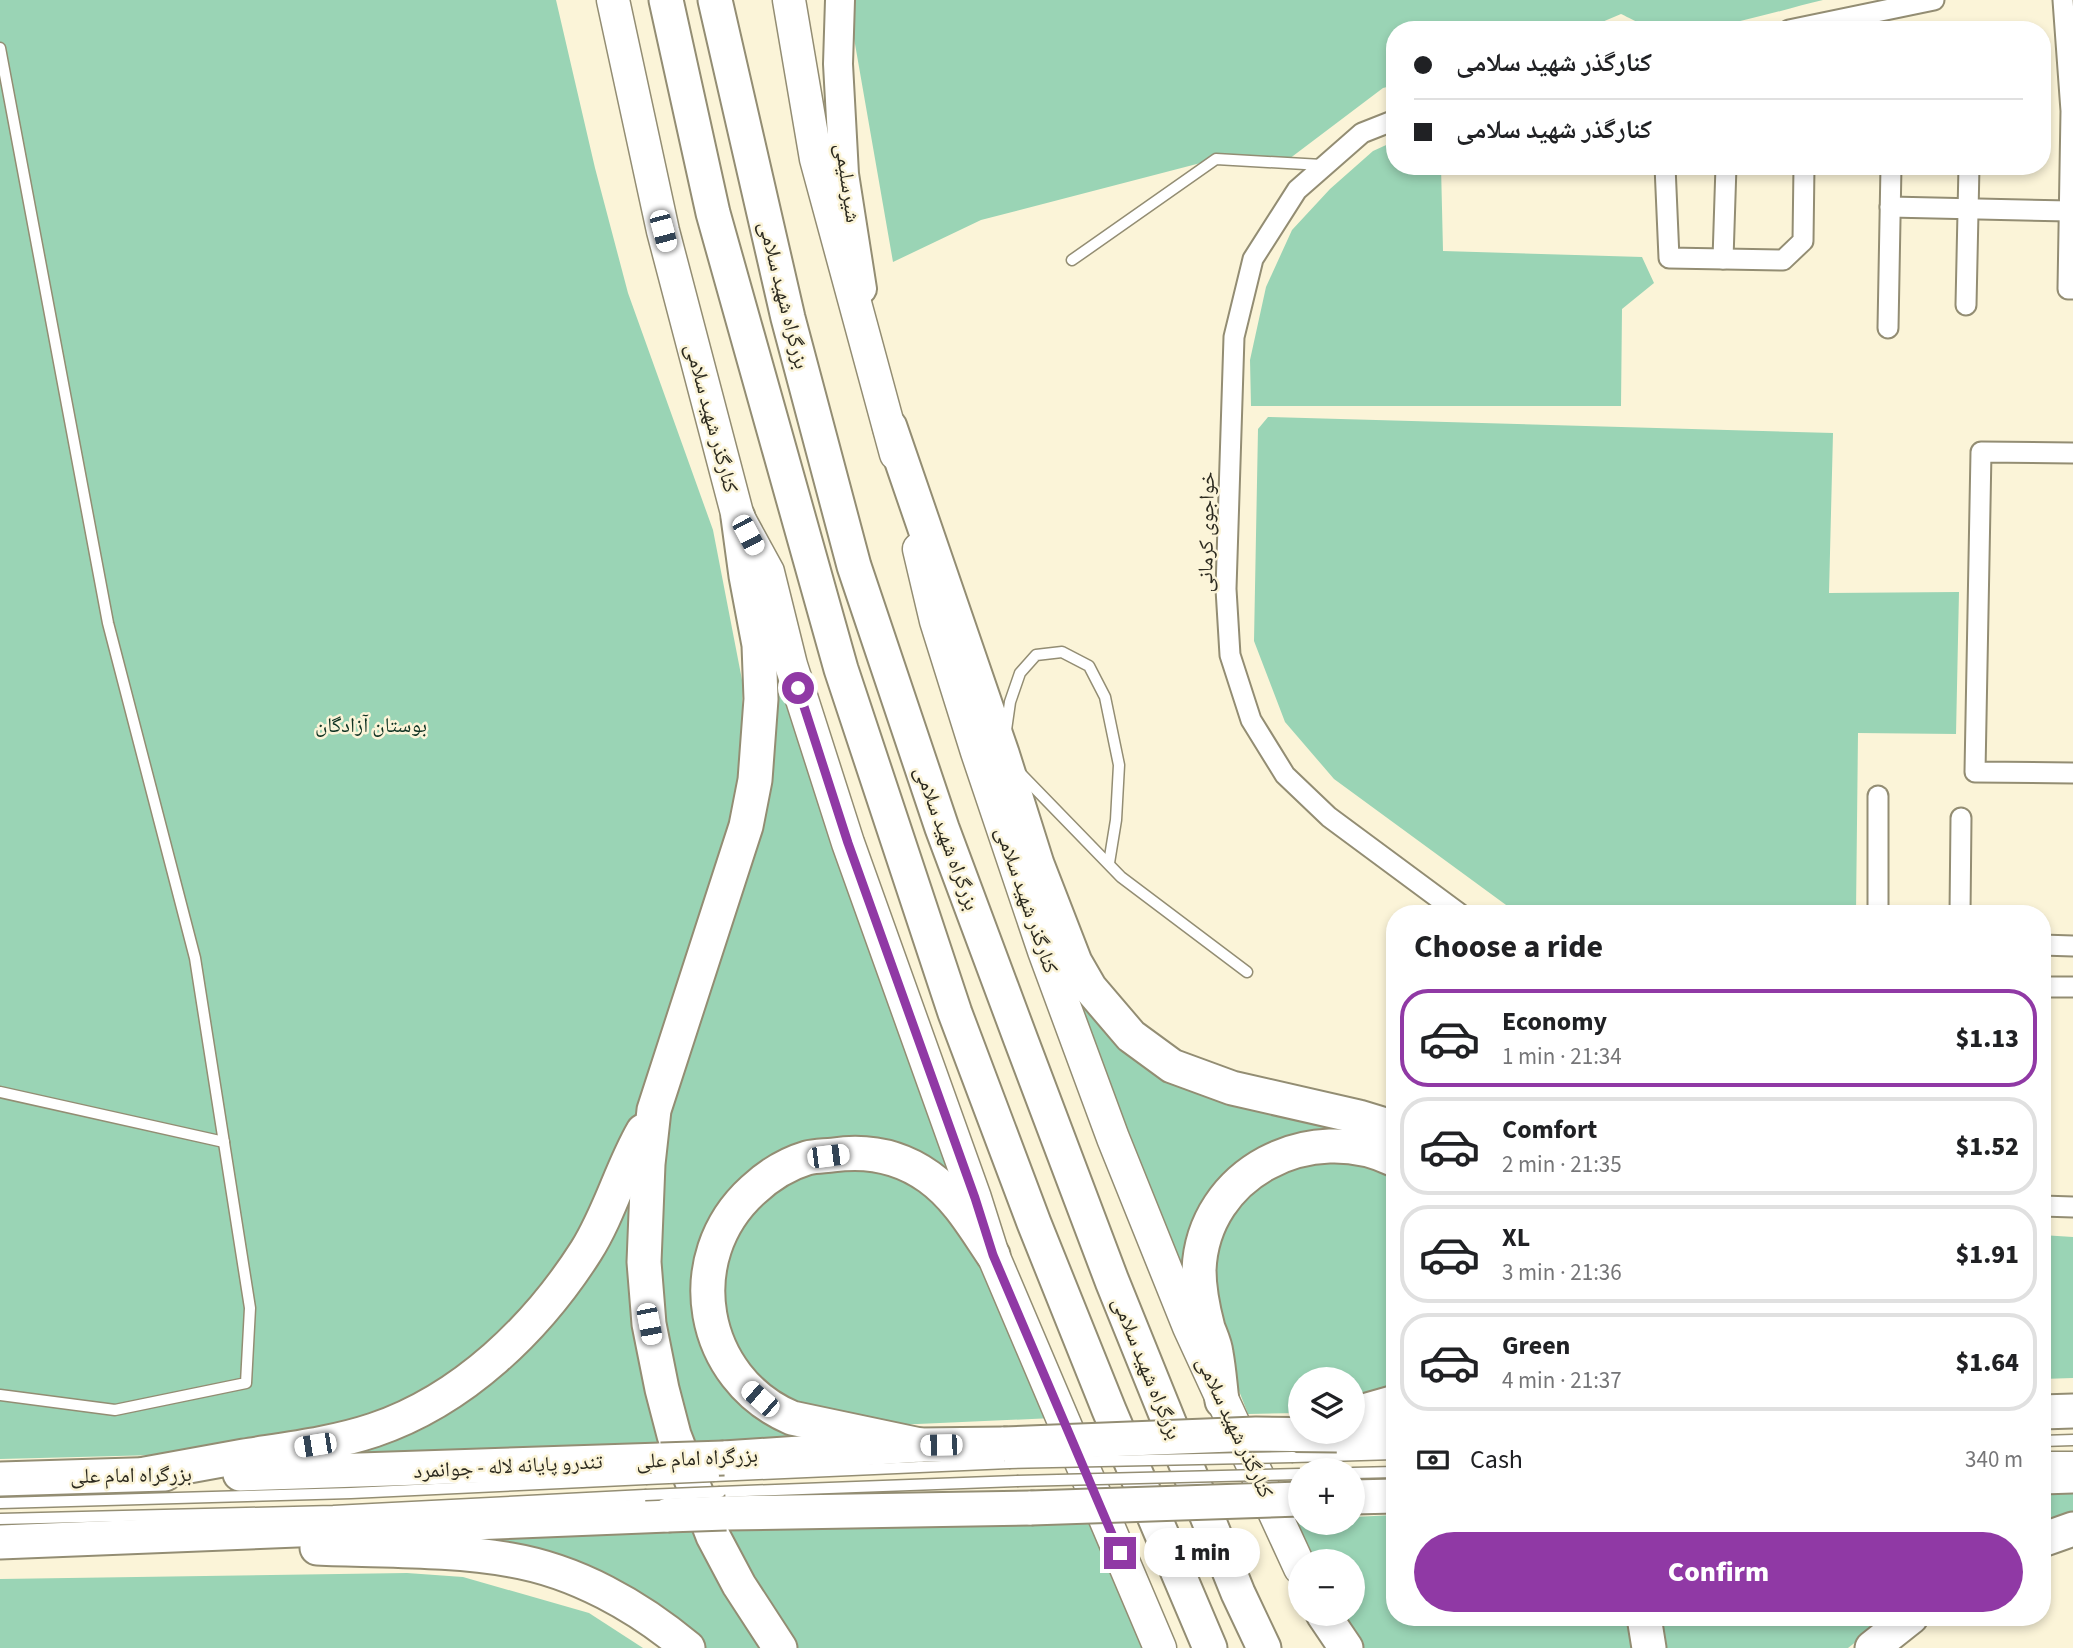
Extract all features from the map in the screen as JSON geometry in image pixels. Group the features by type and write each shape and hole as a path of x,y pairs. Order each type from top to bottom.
{"highway":[{"name":"بزرگراه شهید سلامی","path":"666,0 713,213 845,682 955,1013 1034,1223 1109,1410 1210,1648"},
{"name":"بزرگراه شهید سلامی","path":"715,0 792,331 854,566 880,645 942,828 1112,1281 1238,1593 1264,1648"},
{"path":"890,427 1002,753 1037,864 1075,962 1090,988 1131,1036 1172,1066 1232,1088 1386,1125"},
{"path":"145,1474 315,1445 359,1434 418,1410 473,1375 530,1326 558,1293 587,1248 613,1198 636,1142 654,1110 746,827 755,780 761,699 759,645 738,517"},
{"path":"654,1110 648,1164 644,1262 649,1324 662,1389 674,1436 713,1536 739,1586 780,1648"},
{"path":"1222,1401 1216,1351 1203,1310 1199,1272 1208,1227 1222,1200 1235,1184 1252,1170 1270,1160 1307,1149 1357,1147 1386,1156"},
{"path":"920,1445 792,1418 778,1412 744,1385 730,1369 718,1345 709,1312 708,1278 721,1232 740,1202 766,1178 786,1167 807,1158 872,1153 913,1167 947,1192 993,1255"},
{"path":"1365,1415 1386,1406"},
{"path":"1256,1434 1288,1427"},
{"name":"بزرگراه امام علی","path":"1365,1428 1386,1432"},
{"name":"بزرگراه امام علی","path":"0,1479 145,1474 719,1467 920,1445 1007,1453 1288,1430"},
{"path":"2051,1477 2073,1476"},
{"path":"0,1542 147,1537 723,1502 1024,1495 1288,1499"},
{"path":"1365,1497 1386,1496"},
{"path":"2051,1537 2073,1529"},
{"path":"147,1537 229,1545 476,1555 513,1560 608,1594 640,1612 688,1648"},
{"path":"1330,1626 1346,1648"},
{"path":"1645,1626 1649,1648"},
{"path":"1872,1648 1900,1626"}],"main road":[{"name":"کنارگذر شهید سلامی","path":"613,0 663,231 738,517 768,572 791,665 848,843 993,1255 1160,1648"},
{"name":"کنارگذر شهید سلامی","path":"789,0 816,159 890,427 936,621 1044,951 1113,1139 1189,1327 1291,1549"},
{"name":"شیرسلیمی","path":"839,0 838,64 844,173 856,239 872,365"},
{"path":"1325,1626 1331,1648"}],"street":[{"path":"1832,21 1934,0"},
{"path":"2063,0 2072,111 2070,289"},
{"name":"خواجوی کرمانی","path":"1386,124 1362,133 1297,190 1253,259 1234,337 1226,589 1230,655 1251,719 1285,775 1329,817 1448,905"},
{"path":"1665,175 1670,258 1783,261 1803,241 1804,175"},
{"path":"1723,259 1726,175"},
{"path":"1888,328 1891,175"},
{"path":"1966,305 1969,175"},
{"path":"1890,207 2069,211"},
{"path":"2073,453 1982,452 1975,772 2073,773"},
{"path":"1878,796 1878,905"},
{"path":"1960,905 1961,818"},
{"path":"2051,946 2073,946"},
{"path":"2051,986 2073,987"},
{"path":"2051,1206 2073,1207"}],"lane":[{"path":"0,47 108,623 195,958 250,1308 246,1383 115,1410 0,1395"},
{"path":"1072,260 1216,159 1326,165"},
{"path":"1109,863 1116,820 1119,765 1105,697 1089,666 1062,652 1036,655 1020,673 1010,702 1002,753 1121,877 1247,972"},
{"path":"0,1092 224,1142"},
{"path":"2051,1419 2073,1440"},
{"path":"719,1467 1007,1453 1293,1457 1386,1454"},
{"path":"2051,1457 2073,1457"},
{"name":"تندرو پایانه لاله - جوانمرد","path":"0,1503 351,1493 653,1469"},
{"path":"1365,1473 1386,1472"},
{"path":"1024,1495 1288,1475"},
{"path":"0,1519 656,1505"}],"green space":[{"name":"بوستان آزادگان","path":"0,0 556,0 595,168 628,293 713,530 743,685 740,766 717,868 624,1157 542,1312 383,1420 195,1454 0,1459"},
{"path":"851,0 1823,0 1739,21 1636,21 1621,14 1604,21 1386,21 1386,87 1289,159 1216,159 981,220 893,262 851,21"},
{"path":"1386,145 1386,175 1441,175 1443,251 1642,257 1654,283 1622,309 1621,406 1251,406 1250,360 1266,287 1292,230 1330,189 1373,151"},
{"path":"1268,417 1833,433 1829,593 1959,592 1956,734 1858,733 1856,905 1506,905 1334,779 1285,722 1254,641 1258,429"},
{"path":"762,589 981,1232 874,1149 730,1201 713,1359 861,1436 687,1444 657,1299 661,1138 748,852"},
{"path":"1069,980 1104,1024 1358,1127 1352,1140 1217,1195 1210,1351"},
{"path":"1313,1154 1386,1166 1386,1397 1365,1403 1365,1367 1288,1367 1288,1413 1248,1414 1213,1324 1217,1225 1228,1203"},
{"path":"888,1164 965,1226 1053,1418 895,1425 798,1412 727,1355 723,1239 797,1169"},
{"path":"629,1175 668,1446 286,1462 465,1385"},
{"path":"2051,1236 2073,1237 2073,1378 2051,1379"},
{"path":"2073,1491 2073,1517 2051,1524 2051,1492"},
{"path":"1386,1515 1386,1626 1640,1626 1644,1648 1351,1648 1341,1626 1365,1626 1365,1549 1307,1549 1301,1535 1365,1535 1365,1516"},
{"path":"1099,1524 1152,1648 792,1648 721,1527"},
{"path":"700,1527 767,1648 701,1648 625,1593 354,1542"},
{"path":"407,1573 463,1577 589,1613 643,1648 0,1648 0,1579"},
{"path":"1655,1626 1876,1626 1848,1648 1659,1648"}],"route":[{"path":"798,688 848,843 993,1255 1120,1553"}]}
